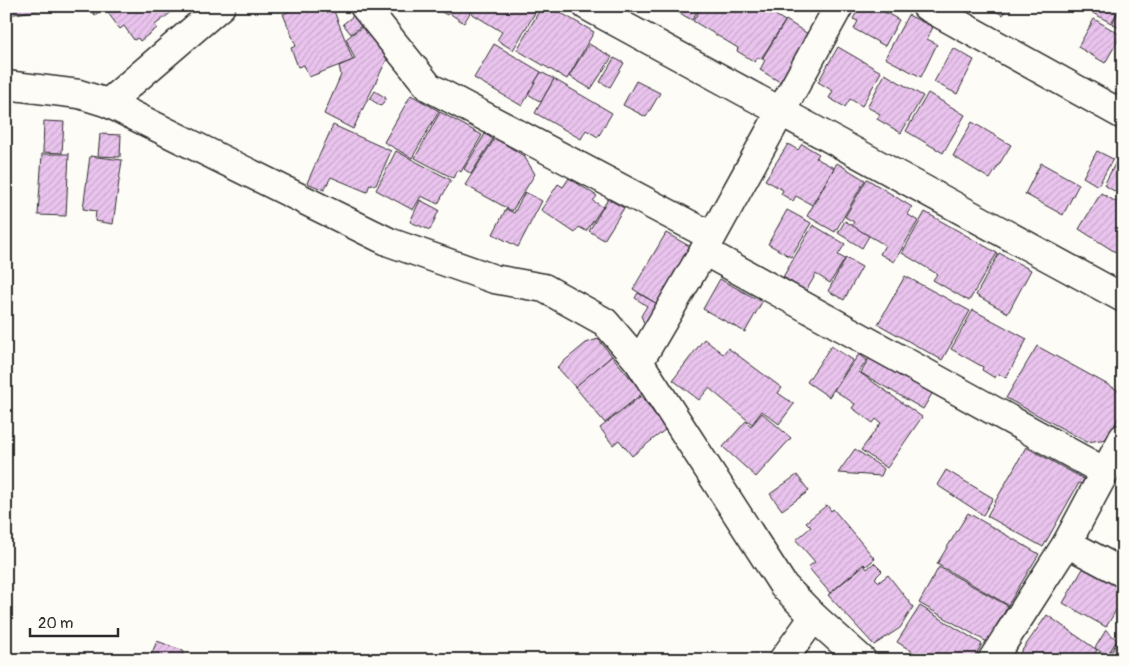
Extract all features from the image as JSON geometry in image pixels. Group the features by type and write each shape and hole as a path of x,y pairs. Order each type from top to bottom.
{"street":[{"path":"108,103 221,6"},
{"path":"364,6 429,87 708,243 1105,472"},
{"path":"588,6 1123,298"},
{"path":"638,362 708,243 839,6"},
{"path":"926,6 1123,115"},
{"path":"6,85 79,94 108,103 389,242 494,279 544,288 605,322 638,362 783,585 814,618 862,660"},
{"path":"992,660 1067,543 1123,438"},
{"path":"1067,543 1123,573"},
{"path":"783,660 814,618"}],"building":[{"path":"7,6 41,6 41,10 8,15"},
{"path":"88,6 107,6 95,15"},
{"path":"109,6 170,6 173,11 155,25 157,28 140,41 138,38 134,40 124,26 120,29 108,13 112,9"},
{"path":"299,6 332,6 353,60 309,77 304,65 298,67 291,48 296,46 283,14"},
{"path":"431,6 452,6 447,15"},
{"path":"453,6 474,6 464,23 449,13"},
{"path":"475,6 539,6 513,50 497,40 502,32 471,13"},
{"path":"542,6 549,6 594,32 567,79 517,50"},
{"path":"674,6 700,6 692,20 672,9"},
{"path":"702,6 761,6 785,21 761,59 758,57 755,62 737,51 738,48 693,21"},
{"path":"860,6 866,8 874,6 899,20 885,46 854,29 858,21 853,19"},
{"path":"985,6 1013,6 1010,11 1006,9 1003,15"},
{"path":"1080,6 1121,6 1111,23"},
{"path":"1123,6 1123,30 1112,24"},
{"path":"908,15 933,27 927,39 937,44 921,77 885,58"},
{"path":"353,16 361,26 351,34 343,24"},
{"path":"1094,19 1121,35 1105,63 1078,47"},
{"path":"786,20 808,34 780,82 760,70 765,60 762,59"},
{"path":"363,26 387,59 353,129 324,114 341,75 339,66 355,59 346,39"},
{"path":"494,44 541,72 522,106 474,78"},
{"path":"589,44 612,57 591,89 569,76"},
{"path":"838,47 881,72 862,106 850,99 845,107 829,98 833,91 818,82"},
{"path":"953,48 974,60 957,94 934,82"},
{"path":"614,58 624,63 610,87 600,82"},
{"path":"541,72 554,79 541,102 528,94"},
{"path":"885,74 923,96 901,133 877,119 880,114 867,107"},
{"path":"554,79 612,113 598,137 586,130 581,139 535,113"},
{"path":"636,81 660,93 646,117 623,105"},
{"path":"375,91 386,98 381,106 370,99"},
{"path":"928,93 965,115 943,153 906,131"},
{"path":"411,95 439,111 412,158 384,142"},
{"path":"440,112 482,135 461,172 458,170 453,178 415,158"},
{"path":"44,121 64,122 62,153 43,152"},
{"path":"972,122 1011,145 990,179 953,156"},
{"path":"333,125 391,151 376,185 370,184 367,192 331,177 324,190 307,183"},
{"path":"100,134 121,135 120,157 98,156"},
{"path":"485,134 493,139 471,174 464,169"},
{"path":"495,138 524,156 535,174 512,211 465,185"},
{"path":"788,144 798,150 802,144 819,154 816,158 834,168 812,205 796,196 793,201 781,194 783,190 765,180"},
{"path":"396,151 451,180 438,204 421,196 413,210 376,190"},
{"path":"1097,151 1113,159 1098,186 1083,177"},
{"path":"42,154 69,154 66,216 38,215"},
{"path":"90,156 122,160 113,224 95,221 96,211 83,209"},
{"path":"1118,158 1123,161 1123,196 1104,185"},
{"path":"837,163 865,180 835,232 807,216"},
{"path":"1041,163 1079,184 1063,215 1025,194"},
{"path":"569,178 597,196 593,201 603,207 586,231 579,227 575,233 541,210 558,184 563,187"},
{"path":"867,179 912,207 907,214 918,221 894,262 880,254 885,245 852,226 854,222 845,217"},
{"path":"525,192 542,201 518,247 493,234 506,209 514,213"},
{"path":"1101,193 1123,206 1123,257 1079,229"},
{"path":"608,199 624,208 604,240 589,231"},
{"path":"420,200 439,210 430,230 410,222"},
{"path":"787,210 811,223 791,257 768,244"},
{"path":"925,212 997,253 969,301 933,280 937,274 902,253"},
{"path":"845,221 869,236 862,248 838,233"},
{"path":"813,225 845,244 838,255 845,259 830,283 816,274 806,291 783,277"},
{"path":"666,233 691,247 657,304 633,289"},
{"path":"999,253 1031,270 1008,313 976,295"},
{"path":"846,258 862,267 844,300 828,291"},
{"path":"905,276 970,311 942,360 878,324"},
{"path":"720,279 762,302 745,332 703,309"},
{"path":"638,293 659,305 646,327 641,316 647,306 635,298"},
{"path":"973,310 1027,339 1006,378 997,373 995,378 982,370 983,367 951,349"},
{"path":"598,339 612,356 575,387 557,367 586,343"},
{"path":"704,339 723,354 728,348 782,388 778,393 794,404 779,424 762,411 752,424 709,388 699,400 673,380"},
{"path":"831,346 853,360 829,397 807,382"},
{"path":"1037,346 1123,393 1123,410 1107,439 1087,442 1006,398"},
{"path":"859,354 867,360 859,372 922,417 887,468 861,450 881,423 876,419 873,423 852,408 855,404 834,390"},
{"path":"612,356 643,393 605,423 575,387"},
{"path":"870,356 933,392 923,409 861,373"},
{"path":"641,396 666,429 632,456 619,440 613,445 600,428"},
{"path":"762,413 791,438 756,477 723,447 746,421 751,426"},
{"path":"1026,447 1084,479 1082,484 1079,483 1043,547 987,516"},
{"path":"855,449 884,469 881,476 838,473"},
{"path":"946,470 993,498 983,515 937,485"},
{"path":"797,475 809,491 782,510 770,494"},
{"path":"827,505 831,511 833,509 875,559 866,566 864,564 830,593 808,567 815,562 796,540 811,527 806,522"},
{"path":"968,513 1039,554 1008,605 937,564"},
{"path":"874,563 882,571 875,578 879,582 888,575 913,607 900,628 874,645 828,595 864,565 867,569"},
{"path":"939,567 1008,606 987,642 919,603"},
{"path":"1084,567 1123,589 1123,599 1106,627 1063,603"},
{"path":"920,606 982,644 973,660 926,660 897,642"},
{"path":"1047,615 1097,650 1090,660 1023,660 1018,656"},
{"path":"1106,630 1117,640 1107,656 1095,648"},
{"path":"1123,632 1123,660 1115,660 1109,656"},
{"path":"157,641 184,651 181,660 163,660 151,655"}]}
